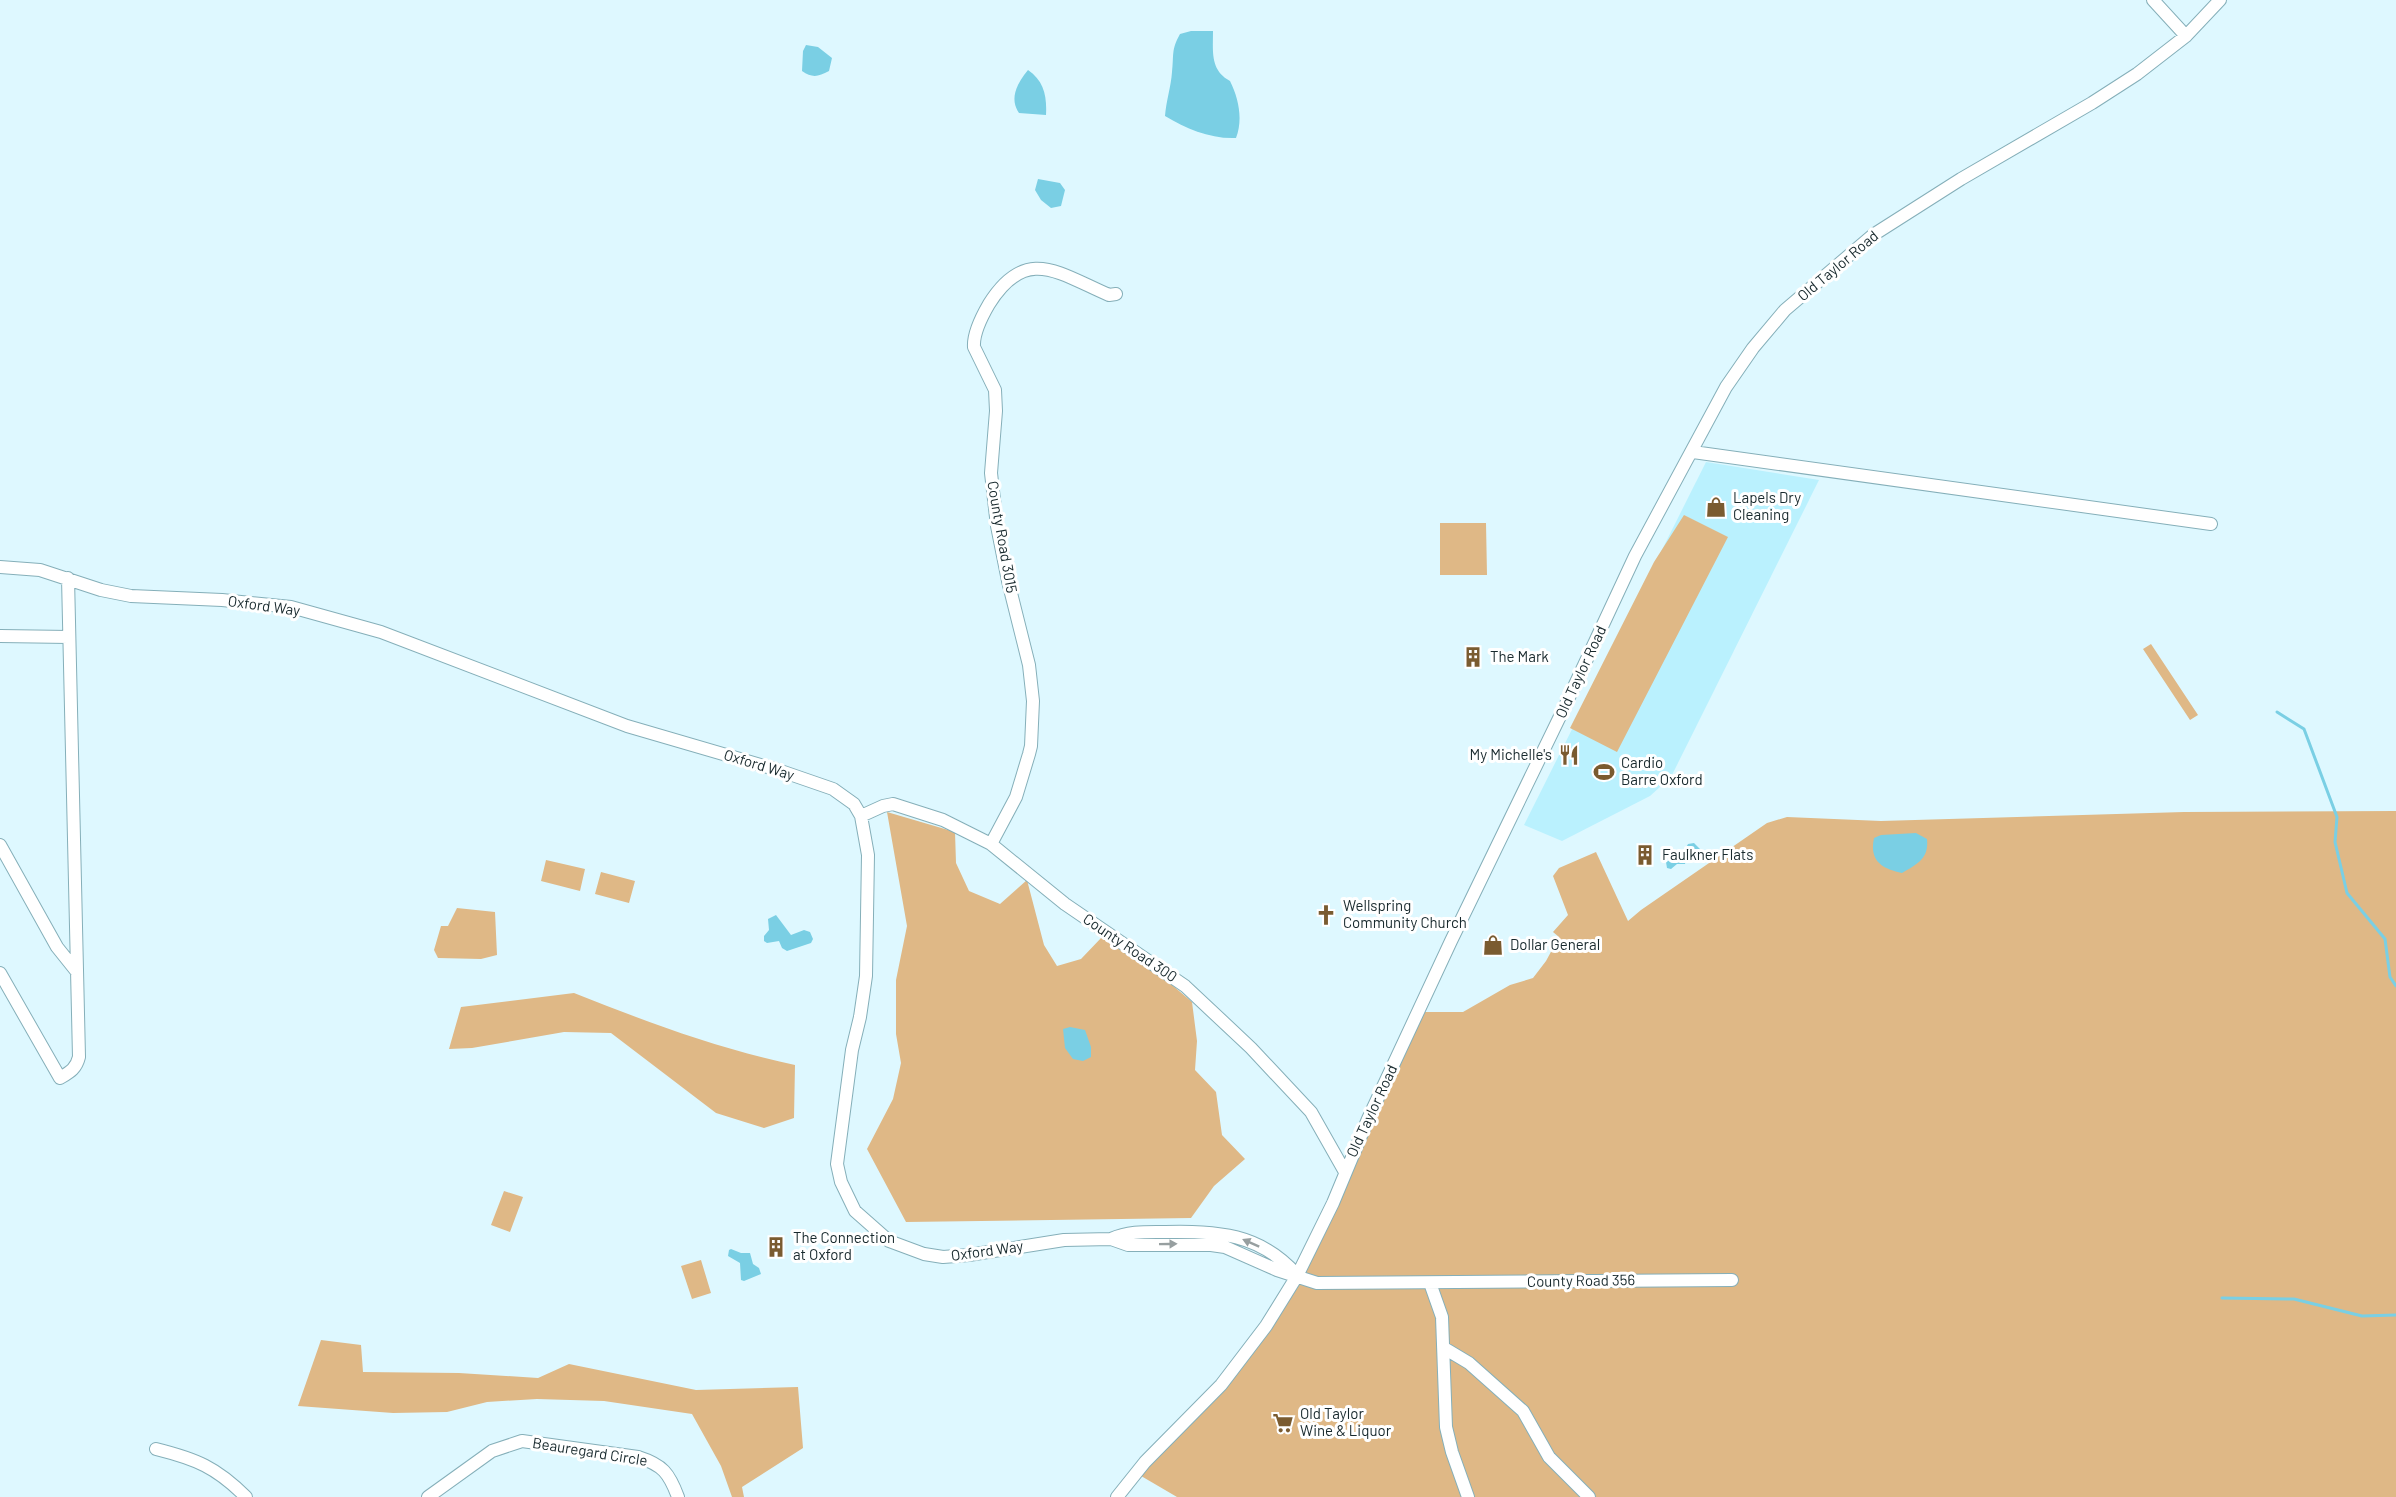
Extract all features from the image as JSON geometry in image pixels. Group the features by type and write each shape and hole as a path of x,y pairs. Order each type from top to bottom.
{"street":[{"path":"2153,0 2186,36"},
{"name":"Old Taylor Road","path":"1117,1497 1145,1462 1221,1385 1266,1326 1297,1276 1333,1203 1451,941 1635,556 1726,387 1753,348 1785,310 1873,235 1961,179 2092,103 2137,74 2186,36 2220,0"},
{"name":"County Road 3015","path":"991,844 1016,797 1029,754 1033,701 1029,665 1008,581 994,500 991,473 996,411 995,390 974,347 973,340 987,307 999,289 1010,277 1025,269 1054,271 1109,295 1116,294"},
{"path":"1693,452 2211,524"},
{"name":"Oxford Way","path":"0,567 40,570 101,590 131,596 222,600 291,607 381,632 627,726 778,770 833,789 847,797 861,816 868,855 866,976 852,1050 837,1164 841,1182 855,1211 890,1241 914,1251 943,1257 1064,1240 1111,1239 1128,1245 1225,1247 1297,1276"},
{"path":"0,973 60,1078 72,1071 79,1057 68,578"},
{"path":"0,636 69,636"},
{"name":"County Road 300","path":"861,816 893,804 943,820 991,844 1065,904 1134,949 1194,994 1251,1048 1311,1112 1345,1172"},
{"path":"0,845 57,947 77,972"},
{"name":"County Road 356","path":"1297,1276 1317,1283 1732,1280"},
{"path":"1430,1283 1442,1317 1446,1427 1468,1497"},
{"path":"1444,1348 1469,1363 1523,1411 1549,1457 1589,1497"},
{"name":"Beauregard Circle","path":"428,1497 492,1451 522,1441 638,1457 656,1463 667,1473 678,1497"},
{"path":"156,1449 191,1458 214,1471 246,1497"}],"shaded area":[{"path":"1191,31 1213,31 1213,53 1216,66 1219,72 1230,81 1238,102 1240,117 1236,138 1217,137 1199,132 1165,116 1175,44 1180,34"},
{"path":"806,45 818,47 832,58 829,71 815,76 802,71 803,51"},
{"path":"1028,70 1041,84 1046,101 1046,115 1019,113 1016,108 1016,91"},
{"path":"1038,179 1060,183 1065,190 1061,206 1051,208 1041,200 1035,190"},
{"path":"1706,462 1819,480 1671,777 1650,796 1562,841 1524,825"},
{"path":"1684,515 1728,537 1617,752 1570,728 1654,562"},
{"path":"1440,523 1486,523 1487,575 1440,575"},
{"path":"2151,644 2198,715 2190,720 2143,649"},
{"path":"2396,811 2396,1497 1177,1497 1136,1473 1218,1388 1297,1276 1418,1012 1463,1012 1510,985 1533,978 1546,961 1559,937 1553,932 1568,915 1553,876 1559,868 1596,852 1628,921 1767,823 1787,817 1881,821 2184,812"},
{"path":"887,812 955,832 956,863 969,891 1000,904 1027,880 1044,945 1057,966 1081,959 1102,937 1151,967 1192,1002 1197,1041 1195,1070 1216,1092 1222,1135 1245,1159 1214,1186 1191,1218 906,1222 867,1149 893,1099 901,1063 896,1034 896,980 907,926"},
{"path":"1916,833 1927,839 1927,846 1924,856 1913,867 1902,873 1888,869 1875,858 1874,838 1881,835"},
{"path":"1694,843 1700,849 1699,857 1686,859 1685,864 1677,864 1671,869 1667,868 1666,862 1672,859 1674,852 1683,853 1688,844"},
{"path":"546,860 585,869 580,891 541,881"},
{"path":"601,872 635,881 629,903 595,894"},
{"path":"457,908 495,912 497,955 481,959 438,958 434,950 441,926 448,926"},
{"path":"776,915 791,935 804,930 810,932 813,939 811,943 787,951 782,948 779,941 767,943 764,941 764,936 769,930 768,919"},
{"path":"574,993 683,1034 795,1065 794,1118 764,1128 716,1113 611,1033 564,1032 472,1048 449,1049 461,1007"},
{"path":"1070,1027 1085,1030 1091,1047 1091,1057 1083,1061 1073,1059 1065,1048 1063,1029"},
{"path":"504,1191 523,1197 510,1232 491,1225"},
{"path":"731,1249 741,1253 750,1253 753,1264 759,1268 761,1274 744,1281 741,1280 740,1263 728,1256"},
{"path":"701,1260 711,1293 692,1299 681,1266"},
{"path":"321,1340 361,1345 363,1372 459,1373 538,1378 569,1364 696,1390 798,1387 803,1448 742,1487 744,1497 732,1497 721,1466 692,1414 604,1401 537,1399 487,1402 447,1412 393,1413 298,1406"}],"waterway":[{"path":"2277,712 2304,729 2337,817 2335,842 2347,893 2385,939 2390,977 2396,986"},
{"path":"2222,1298 2294,1299 2362,1316 2396,1315"}],"place":[{"name":"Lapels Dry Cleaning","path":"1716,507"},
{"name":"The Mark","path":"1473,657"},
{"name":"My Michelle's","path":"1569,755"},
{"name":"Cardio Barre Oxford","path":"1604,772"},
{"name":"Faulkner Flats","path":"1645,855"},
{"name":"Wellspring Community Church","path":"1326,915"},
{"name":"Dollar General","path":"1493,945"},
{"name":"The Connection at Oxford","path":"776,1247"},
{"name":"Old Taylor Wine & Liquor","path":"1283,1423"}]}
